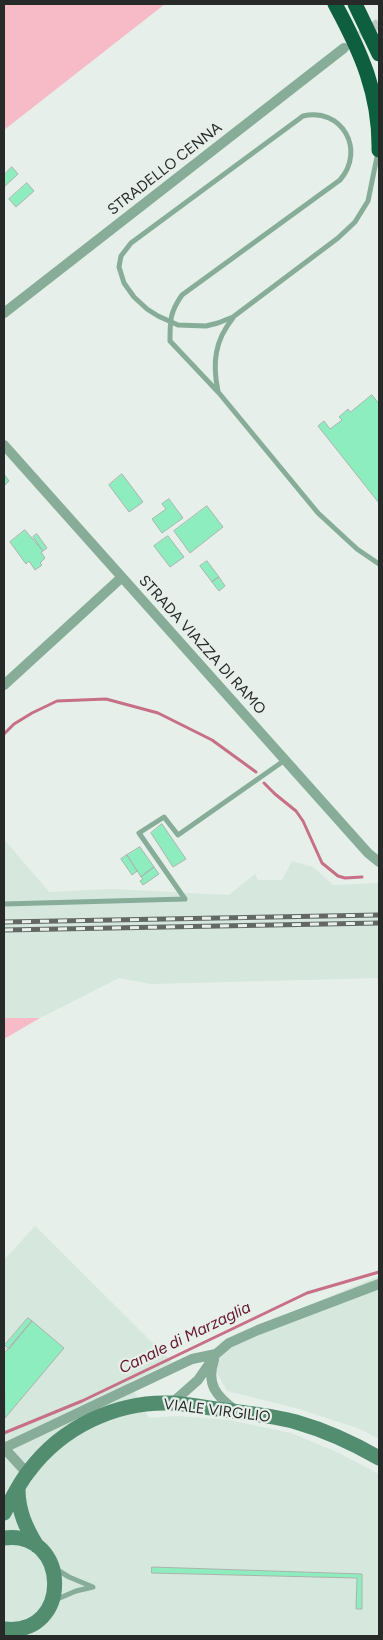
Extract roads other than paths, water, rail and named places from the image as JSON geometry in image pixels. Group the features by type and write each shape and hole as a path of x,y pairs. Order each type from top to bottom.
{"highway":[{"path":"335,4 359,51 368,76 378,124 379,150"},
{"path":"355,4 379,54"}],"street":[{"name":"STRADELLO CENNA","path":"4,313 344,48"},
{"name":"STRADA VIAZZA DI RAMO","path":"4,445 368,853 379,862"},
{"path":"4,685 121,578"},
{"path":"172,1403 198,1380 216,1354 230,1343 258,1330 379,1284"},
{"path":"216,1354 211,1379 213,1388 223,1401 238,1412"},
{"path":"27,1473 4,1448 192,1359 216,1354"},
{"name":"VIALE VIRGILIO","path":"4,1513 27,1473 58,1441 94,1419 130,1406 172,1403 295,1422 347,1441 379,1458"},
{"path":"4,1629 25,1631 42,1616 52,1602 56,1584 49,1560 28,1531 22,1516 18,1489"},
{"path":"4,1538 18,1538 38,1547"}],"lane":[{"path":"233,317 206,326 190,326 170,322 147,309 134,297 124,283 119,267 124,250 138,237 303,116 313,114 337,122 347,136 352,152 351,162 345,174 340,180 182,294 171,312 170,322 170,341 219,393 318,514 357,549 379,564"},
{"path":"219,393 215,376 216,350 225,328 233,317 338,238 356,222 368,201 379,150"},
{"path":"4,904 185,899 139,833 164,817 178,835 286,760"},
{"path":"52,1567 69,1577 93,1587 76,1591 52,1602"}],"waterway":[{"path":"4,734 14,724 57,701 106,699 158,713 212,740 256,772"},
{"path":"264,783 296,811 303,821 322,863 338,876 345,878 362,877"},
{"name":"Canale di Marzaglia","path":"4,1433 82,1401 307,1293 379,1272"}],"tunnel":[{"path":"349,45 379,23"}],"railway":[{"path":"4,922 379,915"},
{"path":"4,930 379,923"}]}
